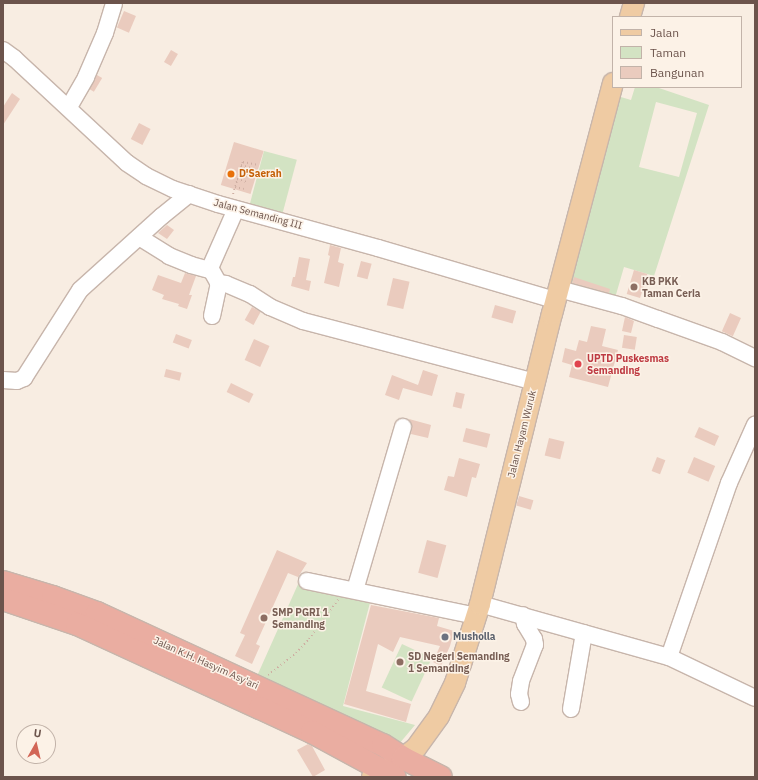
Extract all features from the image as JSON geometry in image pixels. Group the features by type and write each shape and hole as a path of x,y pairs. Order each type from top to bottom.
{"highway":[{"name":"Jalan K.H. Hasyim Asy'ari","path":"3,582 53,597 97,613 383,745 389,770"},
{"name":"Jalan K.H. Hasyim Asy'ari","path":"3,599 77,624 305,729 389,770"},
{"path":"389,770 441,777"}],"main road":[{"path":"630,16 634,3"},
{"name":"Jalan Hayam Wuruk","path":"389,770 416,748 439,716 455,683 478,610 535,382 612,87"}],"street":[{"path":"69,107 86,77 105,33 114,3"},
{"name":"Jalan Semanding III","path":"3,50 69,107 127,163 146,176 189,194 236,209 378,248 558,294 629,309 722,342 755,358"},
{"path":"3,380 17,381 24,378 80,290 189,194"},
{"path":"212,316 218,288 214,276 236,209"},
{"path":"139,237 169,256 250,294 270,307 303,321 535,382"},
{"path":"669,657 729,483 755,425"},
{"path":"355,590 403,427"},
{"path":"307,581 478,610 523,615 669,657 755,698"},
{"path":"521,702 519,694 521,681 535,645 534,639 525,624 523,615"},
{"path":"571,710 584,633"}],"path":[{"path":"244,189 234,188 243,162 258,165"},
{"path":"242,165 251,168"},
{"path":"239,173 248,176"},
{"path":"237,179 247,182"},
{"path":"253,684 270,674 296,653 309,639 341,597 355,590"}],"green space":[{"path":"635,88 659,88 709,105 654,276 624,267 615,298 564,282 614,95 631,100","holes":["656,102 697,113 679,177 639,167"]},
{"path":"264,151 297,160 283,213 250,204"},
{"path":"299,582 372,595 343,706 415,725 399,744 257,676"},
{"path":"402,644 432,658 412,701 382,688"}],"building":[{"path":"124,11 136,16 129,33 117,28"},
{"path":"171,50 178,54 171,66 164,62"},
{"path":"97,75 102,78 94,92 89,89"},
{"path":"12,93 20,99 3,125 3,107"},
{"path":"139,123 151,129 142,145 131,139"},
{"path":"234,142 264,151 250,194 221,185"},
{"path":"167,225 174,230 167,239 158,233"},
{"path":"330,245 341,248 338,262 344,264 339,287 324,283 330,256 328,255"},
{"path":"299,257 310,259 306,280 311,281 309,291 291,286 293,277 295,277"},
{"path":"361,261 372,264 367,279 357,276"},
{"path":"634,270 647,274 640,298 627,294"},
{"path":"185,273 196,276 189,295 192,295 187,309 178,306 179,304 162,299 164,295 152,290 158,275 181,283"},
{"path":"574,277 610,289 609,293 572,283"},
{"path":"393,278 410,282 403,309 387,305"},
{"path":"495,305 516,311 513,324 491,317"},
{"path":"252,307 261,312 253,325 245,320"},
{"path":"730,313 741,318 733,336 722,331"},
{"path":"625,317 634,321 631,333 622,331"},
{"name":"UPTD Puskesmas Semanding","path":"591,326 606,329 602,346 618,350 608,387 569,377 572,365 562,362 565,348 576,351 579,340 587,342"},
{"path":"176,334 192,340 189,348 173,342"},
{"path":"624,335 637,337 635,350 622,348"},
{"path":"254,339 270,346 260,367 245,360"},
{"path":"166,369 182,373 180,381 164,377"},
{"path":"423,370 438,375 432,396 403,388 399,400 385,395 392,375 418,385"},
{"path":"231,383 253,394 249,403 227,392"},
{"path":"456,392 465,394 461,409 453,407"},
{"path":"409,419 431,425 428,438 411,434 412,425"},
{"path":"699,427 719,436 715,446 695,437"},
{"path":"466,428 490,434 487,448 463,442"},
{"path":"549,438 565,442 560,459 545,455"},
{"path":"657,457 665,460 660,474 652,471"},
{"path":"694,457 715,466 709,482 687,473"},
{"path":"459,458 480,464 476,478 472,477 467,497 444,490 448,476 454,477"},
{"path":"519,496 533,500 531,510 516,506"},
{"path":"427,540 446,545 438,578 418,573"},
{"path":"277,550 307,563 298,577 288,573 256,644 260,646 252,664 235,656 245,635 240,633"},
{"path":"371,605 439,618 437,626 454,631 450,646 441,666 433,662 440,646 400,637 393,652 378,644 366,691 411,704 406,722 344,704"},
{"path":"308,744 312,746 325,770 313,777 297,750"}],"place":[{"name":"D'Saerah","path":"231,174"},
{"name":"KB PKK Taman Ceria","path":"634,287"},
{"name":"UPTD Puskesmas Semanding","path":"578,364"},
{"name":"SMP PGRI 1 Semanding","path":"264,618"},
{"name":"Musholla","path":"445,637"},
{"name":"SD Negeri Semanding 1 Semanding","path":"400,662"}]}
